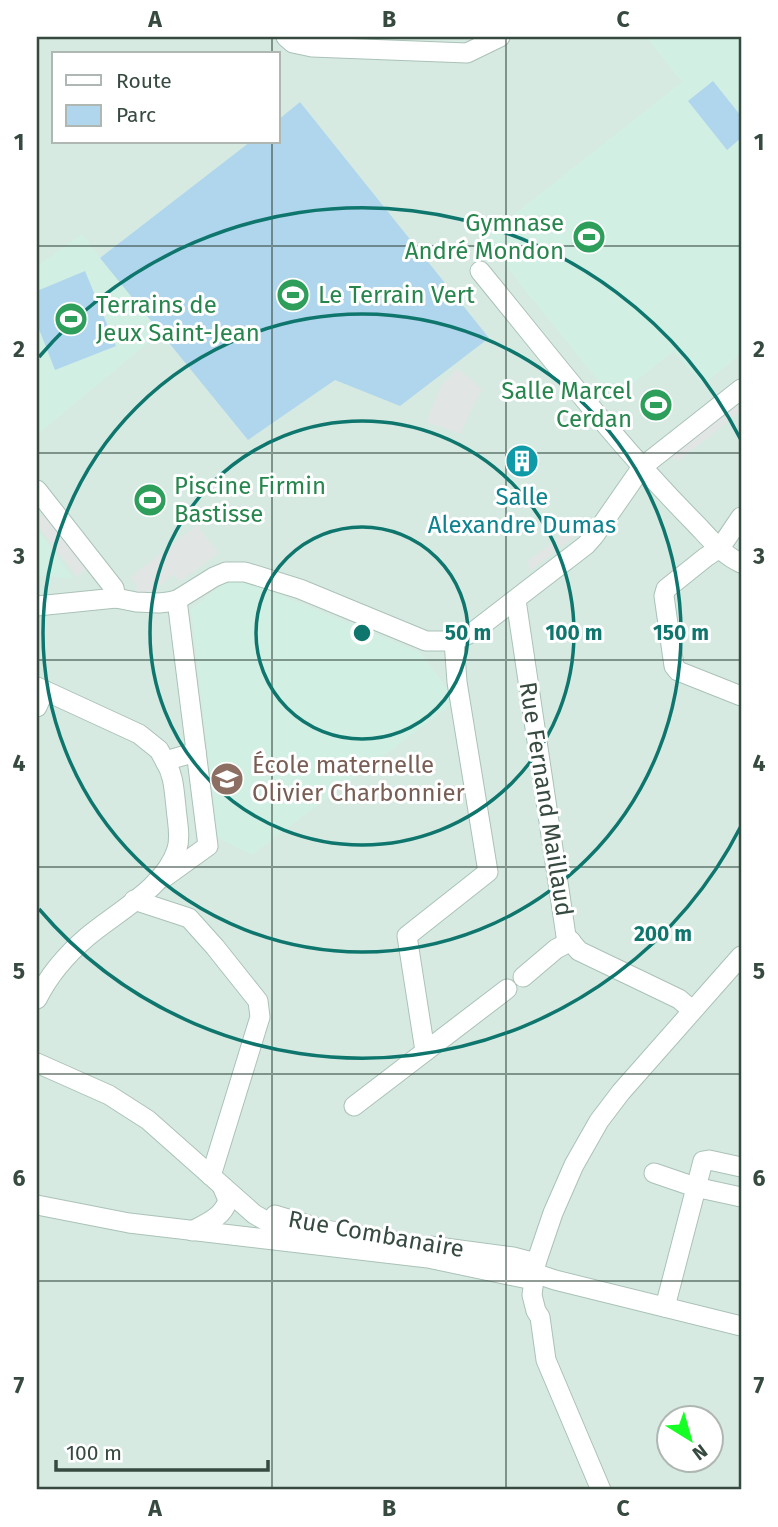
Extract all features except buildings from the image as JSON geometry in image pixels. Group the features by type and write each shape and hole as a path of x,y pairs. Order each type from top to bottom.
{"street":[{"path":"286,37 293,43 312,47 467,53 500,37"},
{"path":"480,271 642,467 720,548 741,563"},
{"path":"37,606 116,598 159,603 177,600 226,572 245,572 300,589 426,641 454,641 473,632 586,545 642,467 741,389"},
{"path":"37,490 114,588 116,598"},
{"path":"741,517 720,548 666,589 664,596 674,666 678,671 741,696"},
{"path":"37,999 62,961 86,938 208,846 177,600"},
{"name":"Rue Fernand Maillaud","path":"516,600 566,936 579,951 679,999 692,1010"},
{"path":"425,1051 407,936 488,872 457,682 454,641"},
{"path":"39,695 139,734 159,750 171,770 179,833 178,848 171,865 156,884"},
{"path":"165,761 196,752"},
{"path":"134,900 189,918 258,1001 260,1017 217,1181"},
{"path":"523,977 556,949 571,942"},
{"path":"601,1490 546,1360 540,1317 532,1295 534,1272 553,1213 574,1165 599,1121 621,1091 741,956"},
{"path":"354,1106 507,989"},
{"path":"37,1063 109,1095 148,1120 217,1181 228,1200 226,1208 220,1215 192,1231"},
{"path":"665,1307 702,1161 741,1167"},
{"path":"654,1173 695,1187 741,1197"},
{"name":"Rue Combanaire","path":"217,1181 254,1214 318,1245"},
{"name":"Rue Combanaire","path":"217,1181 275,1215 325,1230 513,1257 534,1272"},
{"name":"Rue Combanaire","path":"37,1205 129,1223 534,1272 555,1280 741,1326"},
{"path":"536,1311 530,1326 534,1357 590,1490"}],"shaded area":[{"path":"37,37 741,37 741,1490 37,1490"},
{"path":"646,37 741,37 741,354 702,385 674,351 613,399 484,238 682,82"},
{"path":"82,234 160,333 37,435 37,266"},
{"path":"457,368 482,389 461,434 426,422 442,385"},
{"path":"741,399 741,411 678,461 669,456"},
{"path":"45,513 88,568 77,576 37,525 37,519"},
{"path":"584,518 584,529 529,572 528,561"},
{"path":"197,525 218,553 180,582 173,574 156,589 159,596 135,594 137,586 131,577"},
{"path":"37,529 48,543 74,579 37,575"},
{"path":"234,576 421,653 456,701 252,855 218,838 191,609"}],"green space":[{"path":"713,81 741,116 741,138 727,150 688,101"},
{"name":"Le Terrain Vert","path":"300,102 489,338 400,406 335,380 248,440 100,258 247,144 280,144 280,118"},
{"name":"Terrains de Jeux Saint-Jean","path":"85,271 116,346 55,370 37,324 37,291"}],"place":[{"name":"Gymnase André Mondon","path":"589,237"},
{"name":"Le Terrain Vert","path":"293,295"},
{"name":"Terrains de Jeux Saint-Jean","path":"71,319"},
{"name":"Salle Marcel Cerdan","path":"656,405"},
{"name":"Salle Alexandre Dumas","path":"522,461"},
{"name":"Piscine Firmin Bastisse","path":"150,500"},
{"name":"École maternelle Olivier Charbonnier","path":"227,779"}]}
